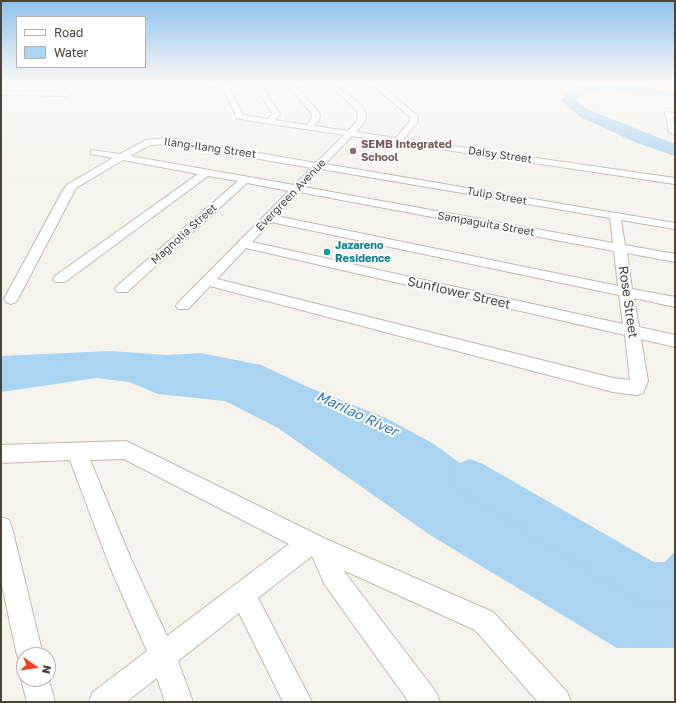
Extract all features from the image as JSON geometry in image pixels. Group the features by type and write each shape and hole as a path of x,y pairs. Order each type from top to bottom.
{"street":[{"name":"Daisy Street","path":"240,116 270,122 675,181"},
{"path":"270,122 275,116"},
{"path":"309,127 315,120 316,116"},
{"name":"Evergreen Avenue","path":"183,306 351,133 361,122 362,116"},
{"path":"398,141 414,121 414,116"},
{"path":"673,118 673,132 675,133"},
{"name":"Ilang-Ilang Street","path":"11,299 67,192 72,186 143,144 163,140 319,165"},
{"name":"Sampaguita Street","path":"94,152 675,258"},
{"name":"Tulip Street","path":"319,165 675,226"},
{"path":"60,279 206,172"},
{"name":"Magnolia Street","path":"122,289 246,179"},
{"name":"Rose Street","path":"207,281 613,386 637,388 639,381 621,248 615,216"},
{"path":"268,218 675,302"},
{"name":"Sunflower Street","path":"244,244 675,341"},
{"path":"1,454 126,450 315,545 484,621 557,702"},
{"path":"77,452 122,567 163,656 179,702"},
{"path":"1,528 28,647"},
{"path":"103,702 243,594 315,545"},
{"path":"315,545 333,577 426,702"},
{"path":"243,594 298,702"},
{"path":"37,687 41,702"}],"water":[{"path":"579,116 604,116 675,144 675,156 637,143"},
{"path":"110,351 167,355 201,353 261,365 308,387 386,418 434,444 574,547 628,563 665,562 675,551 675,648 617,648 430,535 278,428 225,401 158,394 129,382 96,378 1,392 1,356"}],"waterway":[{"name":"Marilao River","path":"470,476 653,586 675,584"}],"place":[{"name":"SEMB Integrated School","path":"353,151"},
{"name":"Jazareno Residence","path":"327,252"}]}
